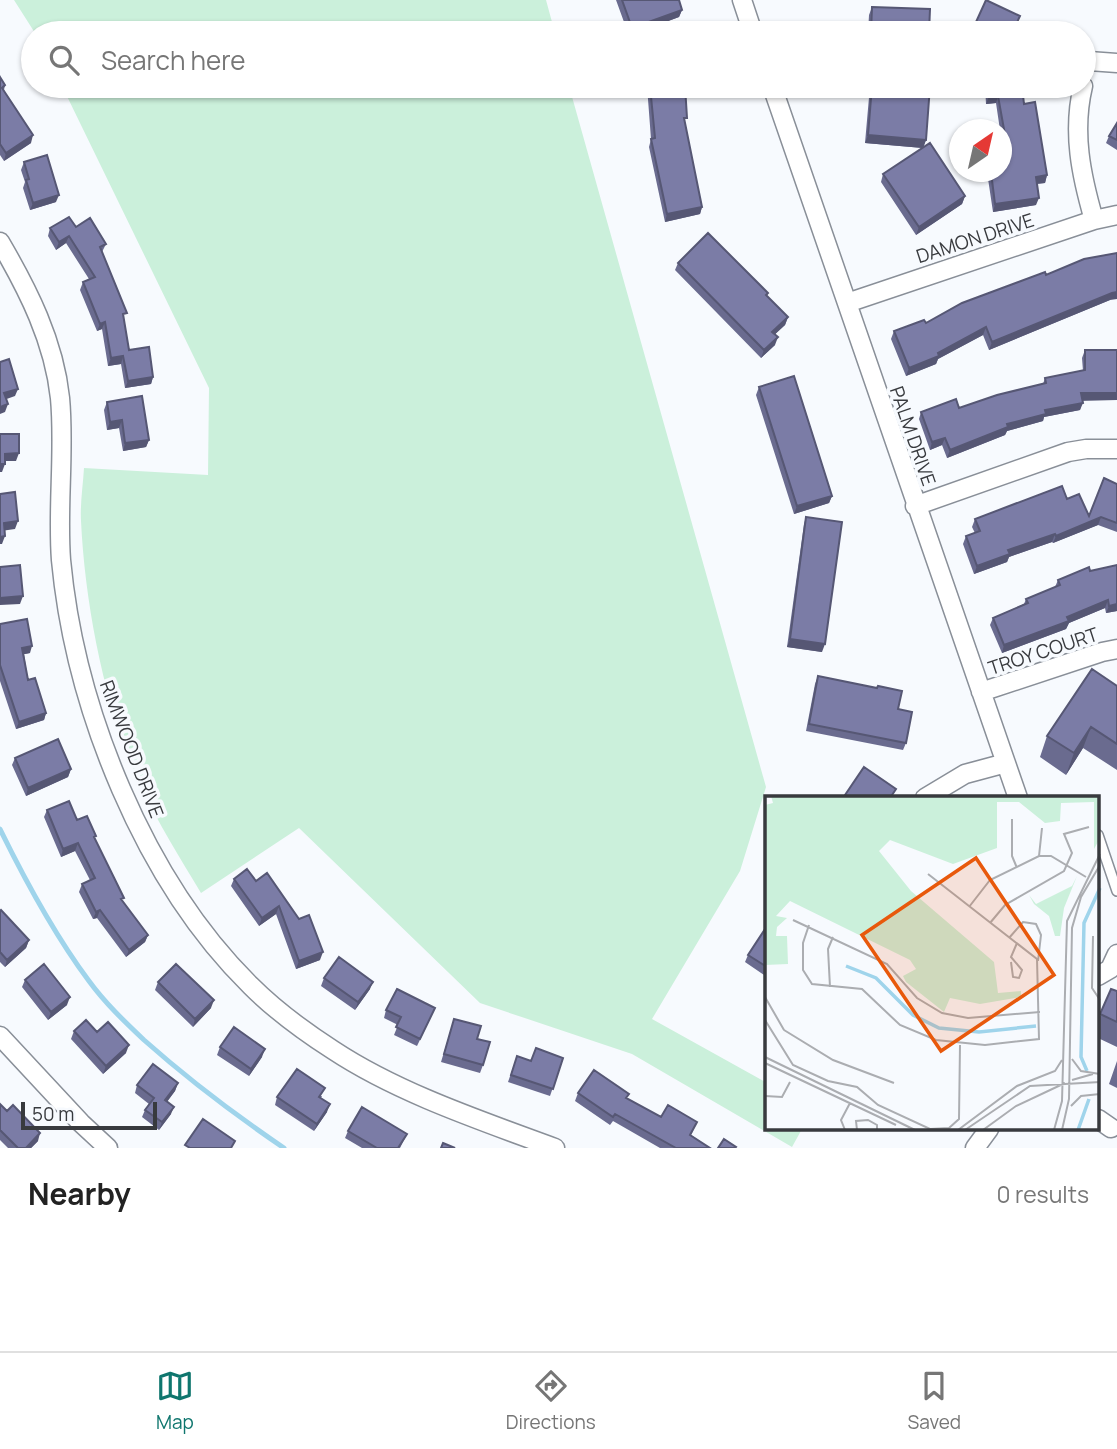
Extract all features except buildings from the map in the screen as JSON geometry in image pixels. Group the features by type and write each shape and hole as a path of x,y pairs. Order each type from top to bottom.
{"street":[{"path":"741,0 749,21"},
{"path":"1096,61 1117,63"},
{"name":"PALM DRIVE","path":"776,98 1017,796"},
{"path":"1081,98 1077,118 1077,141 1083,180 1094,220"},
{"name":"DAMON DRIVE","path":"847,303 1094,220 1117,215"},
{"name":"RIMWOOD DRIVE","path":"0,242 36,310 60,397 59,504 64,586 93,715 126,801 145,840 180,898 251,986 278,1010 334,1051 402,1087 555,1148"},
{"path":"915,506 1069,452 1117,449"},
{"name":"TROY COURT","path":"981,692 1117,649"},
{"path":"928,796 965,774 1006,763"},
{"path":"0,1036 108,1148"},
{"path":"975,1148 988,1130"}],"lane":[{"path":"1100,841 1117,891"}],"green space":[{"path":"14,0 546,0 552,21 27,21"},
{"path":"68,98 572,98 766,787 740,871 652,1019 765,1082 765,1130 801,1130 792,1147 632,1054 480,1003 299,828 201,893 148,800 117,724 92,622 81,515 84,468 208,475 209,388"}],"waterway":[{"path":"0,829 52,926 108,1005 178,1069 284,1148"}]}
